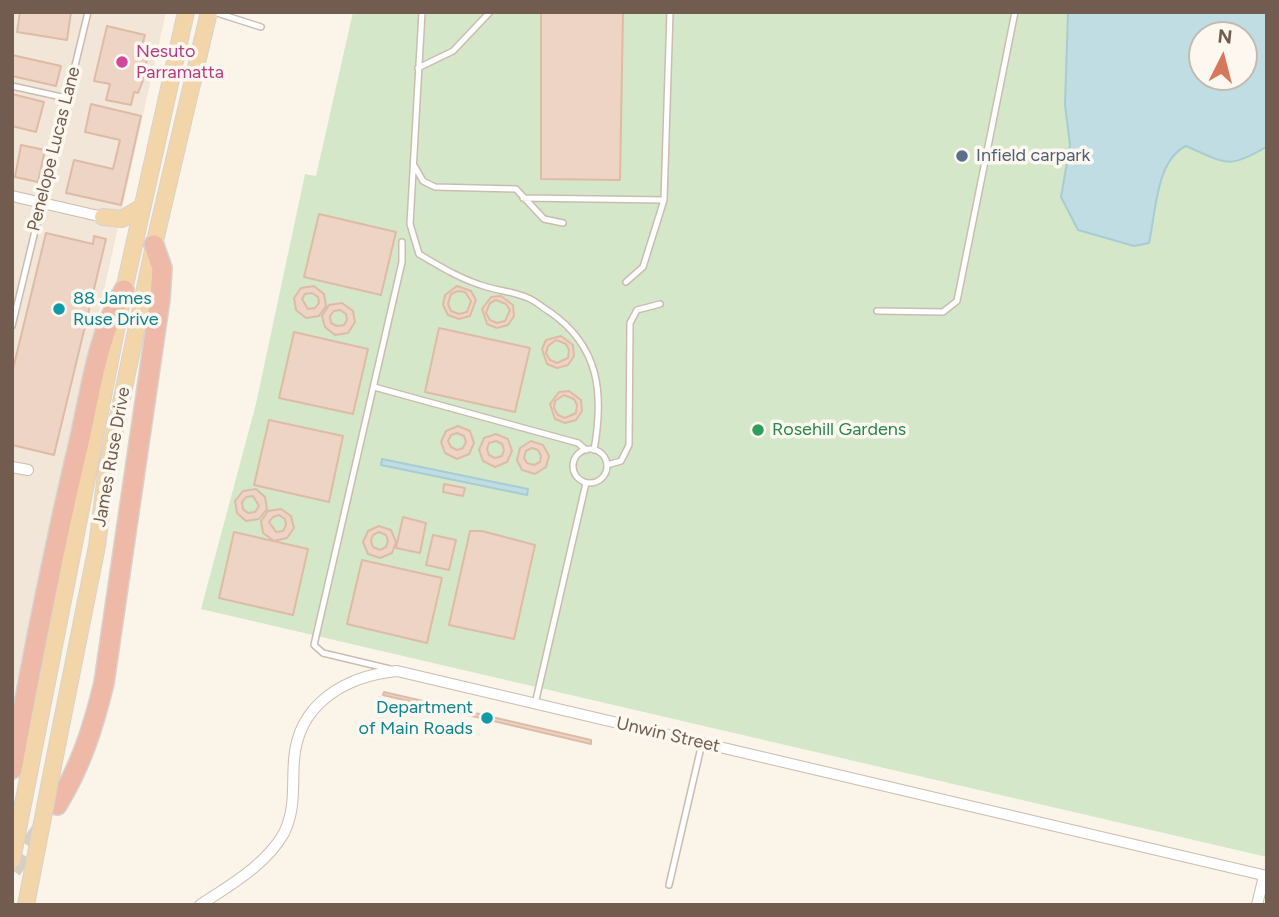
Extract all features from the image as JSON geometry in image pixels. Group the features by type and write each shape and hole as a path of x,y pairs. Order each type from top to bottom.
{"highway":[{"path":"57,806 75,775 90,739 104,683 160,299 162,268 154,244"},
{"path":"12,769 62,514 97,363 112,312 124,290"}],"main road":[{"name":"James Ruse Drive","path":"12,860 124,290 186,12"},
{"name":"James Ruse Drive","path":"26,905 97,546 106,474 154,244 211,12"},
{"path":"103,217 122,219 142,207"}],"street":[{"path":"12,196 103,217"},
{"path":"12,467 28,470"},
{"name":"Unwin Street","path":"200,905 264,858 285,830 293,804 295,753 313,710 345,683 376,673 397,671 1265,876"},
{"path":"1257,905 1265,876"}],"lane":[{"name":"Penelope Lucas Lane","path":"12,327 88,12"},
{"path":"211,12 261,27"},
{"path":"422,12 410,225 419,254 473,282 529,298 559,318 581,342 596,374 600,402 594,450"},
{"path":"418,68 453,51 491,12"},
{"path":"626,282 643,267 664,200 670,12"},
{"path":"877,311 943,312 957,301 1015,12"},
{"path":"12,86 66,98"},
{"path":"414,164 423,181 435,187 516,189 544,219 563,223"},
{"path":"523,198 664,200"},
{"path":"397,671 323,653 314,645 402,262 402,242"},
{"path":"607,465 621,461 629,445 630,323 638,310 660,304"},
{"path":"374,387 578,443 586,450"},
{"path":"586,450 594,450 603,455 607,465 601,479 586,483 577,477 573,466 576,457 586,450"},
{"path":"535,704 586,483"},
{"path":"669,886 702,743"}],"shaded area":[{"path":"12,12 166,12 12,702"}],"green space":[{"name":"Rosehill Gardens","path":"353,12 1267,12 1267,857 201,609 256,404 305,174 316,176"}],"water":[{"path":"1068,12 1267,12 1266,147 1243,159 1226,162 1186,146 1176,153 1159,188 1149,243 1134,246 1078,230 1061,197 1070,145 1065,105"},
{"path":"382,459 528,489 527,495 381,465"}],"building":[{"path":"20,12 71,12 67,40 17,32"},
{"path":"541,12 623,12 620,180 541,179"},
{"name":"Nesuto Parramatta","path":"107,26 145,35 143,42 150,44 142,83 138,93 134,92 131,105 106,100 110,84 94,81"},
{"path":"12,55 61,66 56,86 12,76"},
{"path":"12,94 44,102 36,132 12,126"},
{"path":"91,104 141,116 121,205 66,193 74,160 113,169 120,140 85,132"},
{"path":"21,145 45,150 38,182 15,177"},
{"path":"319,214 396,232 381,295 304,277"},
{"name":"88 James Ruse Drive","path":"46,233 93,244 94,236 106,239 54,455 12,445 12,373"},
{"path":"314,286 324,294 326,306 319,316 306,318 296,310 294,298 301,288","holes":["312,293 318,297 319,303 315,308 308,309 302,299 305,294"]},
{"path":"457,286 471,291 476,300 470,316 459,319 448,315 443,305 445,295","holes":["465,292 471,301 467,312 459,314 451,311 448,304 451,294"]},
{"path":"501,296 513,305 514,316 508,325 497,328 487,324 482,309 491,297","holes":["496,300 506,304 510,310 505,321 497,323 490,320 486,313 490,303"]},
{"path":"342,303 353,311 355,322 348,333 335,335 325,327 322,316 329,305","holes":["340,310 346,314 344,325 331,323 330,316 334,311"]},
{"path":"439,328 530,348 515,412 425,392"},
{"path":"294,332 368,349 353,414 279,398"},
{"path":"561,336 573,345 574,356 568,365 557,368 547,364 542,349 546,340","holes":["556,340 566,344 569,350 568,358 557,363 550,360 546,353 548,346"]},
{"path":"569,391 581,400 582,411 576,420 565,423 555,419 550,404 559,392","holes":["564,395 574,399 577,405 576,413 565,418 558,415 554,408 555,401"]},
{"path":"269,420 343,436 329,502 254,485"},
{"path":"458,426 470,431 474,443 469,454 457,459 445,453 441,442 446,431","holes":["457,433 464,436 466,442 463,448 457,450 451,447 448,441 451,435"]},
{"path":"496,434 508,439 512,451 507,462 495,467 483,461 479,450 484,438","holes":["496,441 502,444 502,456 495,458 489,455 489,443"]},
{"path":"531,441 543,445 549,456 546,467 535,474 522,470 517,460 520,448","holes":["532,448 538,450 540,462 534,465 527,463 524,458 526,451"]},
{"path":"444,484 465,488 463,496 443,492"},
{"path":"256,489 265,497 267,509 259,519 246,521 237,513 235,501 243,491","holes":["253,496 259,506 255,512 248,513 243,509 242,502 246,497"]},
{"path":"281,509 291,516 294,528 287,538 274,541 263,533 261,521 268,511","holes":["279,515 285,519 283,531 276,532 269,522"]},
{"path":"403,517 426,523 420,553 396,548"},
{"path":"379,526 391,530 396,542 392,553 380,558 368,554 363,542 368,531","holes":["379,532 386,535 386,547 380,550 373,547 373,535"]},
{"path":"470,531 482,531 535,545 514,639 449,625"},
{"path":"234,532 308,549 293,615 219,598"},
{"path":"433,535 456,540 449,570 426,565"},
{"path":"362,560 442,578 427,643 347,624"},
{"name":"Department of Main Roads","path":"384,692 591,740 591,744 383,695"}],"tunnel":[{"path":"12,870 45,824"}],"place":[{"name":"Nesuto Parramatta","path":"122,62"},
{"name":"Infield carpark","path":"962,156"},
{"name":"88 James Ruse Drive","path":"59,309"},
{"name":"Rosehill Gardens","path":"758,430"},
{"name":"Department of Main Roads","path":"487,718"}]}
